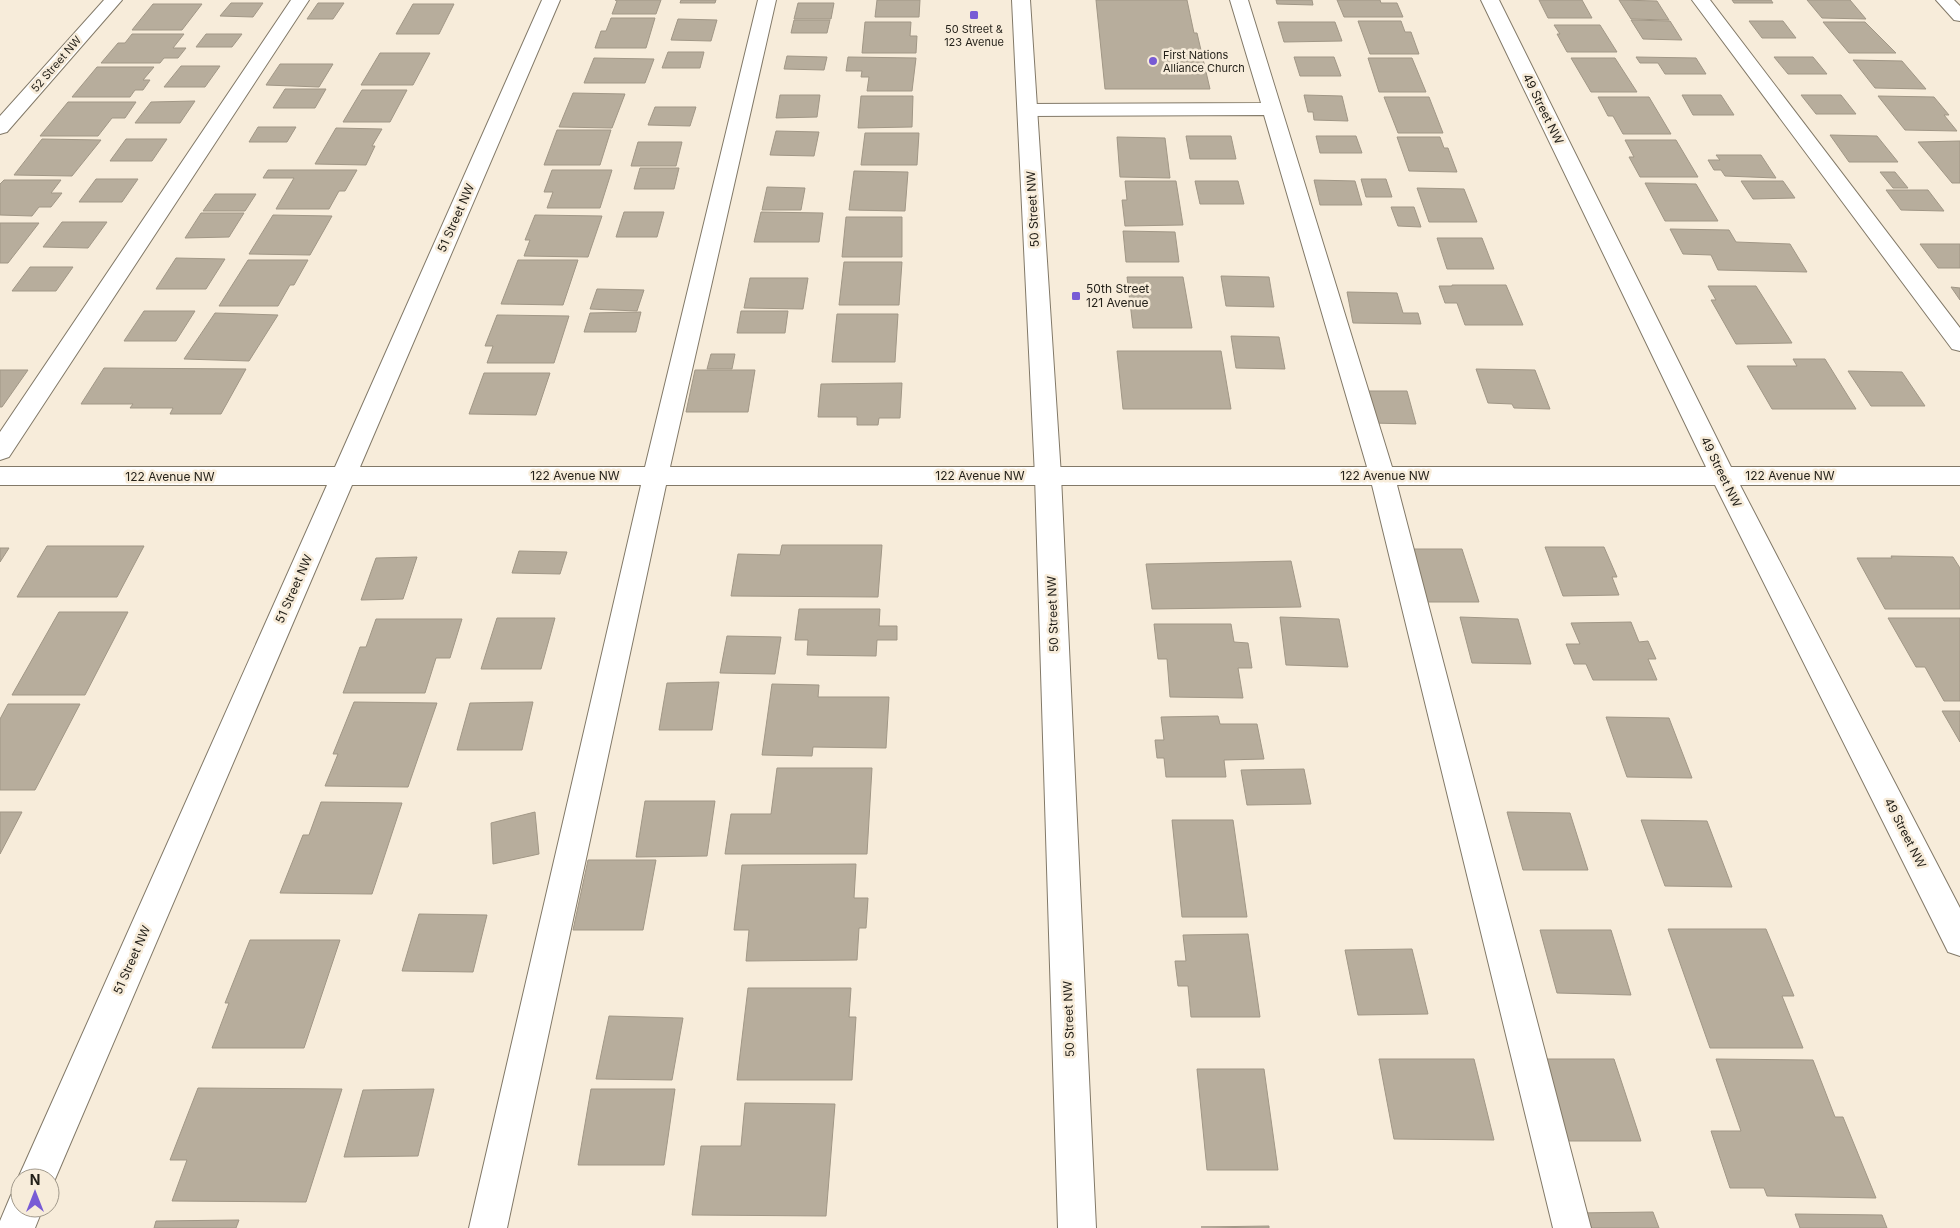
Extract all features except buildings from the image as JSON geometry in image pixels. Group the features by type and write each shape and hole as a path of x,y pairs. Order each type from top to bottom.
{"street":[{"name":"52 Street NW","path":"0,128 113,0"},
{"path":"0,451 300,0"},
{"name":"51 Street NW","path":"41,1168 552,0"},
{"path":"488,1228 656,475 768,0"},
{"name":"50 Street NW","path":"1022,0 1048,476 1077,1228"},
{"path":"1239,0 1382,476 1572,1228"},
{"name":"49 Street NW","path":"1490,0 1722,476 1960,941"},
{"path":"1701,0 1960,344"},
{"path":"1945,0 1960,16"},
{"path":"1027,110 1273,109"},
{"name":"122 Avenue NW","path":"0,476 1960,476"}],"place":[{"name":"50 Street & 123 Avenue","path":"974,15"},
{"name":"First Nations Alliance Church","path":"1153,61"},
{"name":"50th Street 121 Avenue","path":"1076,296"}]}
